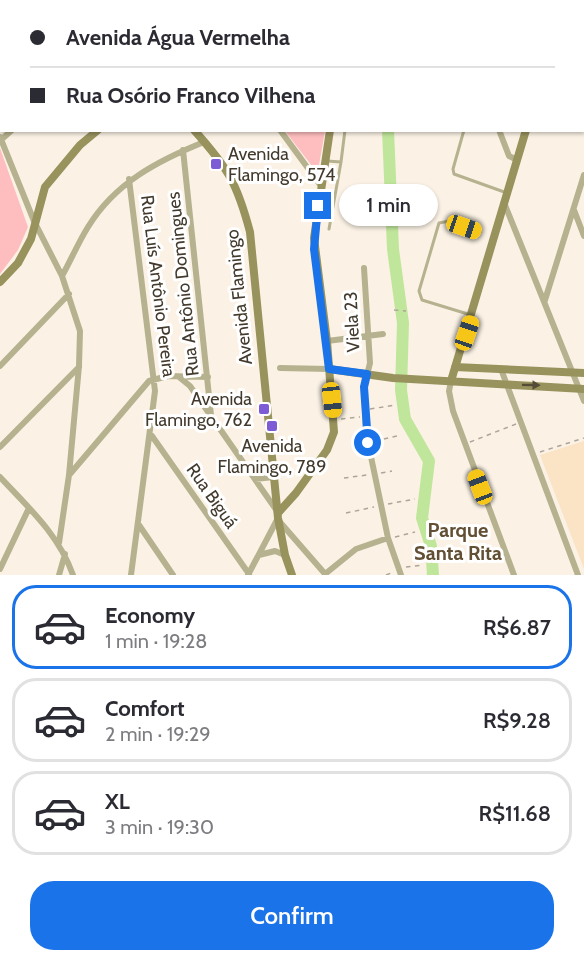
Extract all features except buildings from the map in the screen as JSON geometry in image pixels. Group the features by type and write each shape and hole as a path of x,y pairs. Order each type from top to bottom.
{"street":[{"path":"0,282 21,258 31,239 40,198 53,176 80,145 96,132"},
{"name":"Avenida Flamingo","path":"196,132 230,173 239,192 250,232 278,517 285,555 292,575"},
{"path":"281,132 321,186"},
{"path":"249,575 278,517 327,450 334,432 327,340 314,249 330,132"},
{"path":"500,132 509,156 517,160"},
{"path":"514,575 464,444 450,399 451,381 473,315 525,132"},
{"path":"1,139 34,221 62,276 80,331 69,475 59,543"},
{"path":"62,276 102,207 129,179 183,150 204,142"},
{"name":"Rua Antônio Domingues","path":"183,150 211,415"},
{"path":"544,300 584,175"},
{"name":"Rua Luís Antônio Pereira","path":"129,179 154,378 151,436 131,575"},
{"path":"505,205 573,372 582,388 584,401"},
{"path":"574,210 584,236"},
{"name":"Viela 23","path":"364,268 370,363 364,387 368,443 388,538 401,575"},
{"path":"0,366 69,294"},
{"path":"327,340 383,334"},
{"path":"0,447 79,366"},
{"path":"455,367 584,373"},
{"path":"280,368 329,369 393,378 582,388"},
{"path":"501,369 578,575"},
{"path":"175,376 190,386 255,479 278,517 326,575 356,549 388,538"},
{"path":"69,475 145,385 154,378 208,377"},
{"name":"Rua Biguá","path":"151,436 249,575"},
{"path":"0,477 59,543 66,554 73,575"},
{"path":"255,479 274,477"},
{"path":"0,569 29,508"},
{"path":"138,525 173,575"},
{"path":"259,555 275,551 285,555"},
{"path":"59,575 66,554"}],"lane":[{"path":"329,229 345,132"},
{"path":"463,132 453,170 454,174 508,194"},
{"path":"325,161 341,162"},
{"path":"473,315 422,300 419,291 439,223 449,221 480,232"}],"path":[{"path":"394,310 406,311"},
{"path":"334,420 396,405"},
{"path":"464,444 521,422"},
{"path":"368,443 401,435"},
{"path":"534,454 584,438"},
{"path":"388,538 415,532"}],"shaded area":[{"path":"286,132 325,132 318,171"},
{"path":"0,148 28,227 18,250 0,274"},
{"path":"584,441 584,569 540,455"}],"waterway":[{"path":"388,132 393,249 403,323 401,390 405,419 429,461 422,518 431,546 433,575"}],"place":[{"name":"Avenida Flamingo, 574","path":"216,164"},
{"name":"Avenida Flamingo, 762","path":"264,409"},
{"name":"Avenida Flamingo, 789","path":"272,426"}],"district":[{"name":"Parque Santa Rita","path":"458,542"}],"route":[{"path":"318,206 314,249 329,369 367,374 364,387 368,443"}]}
